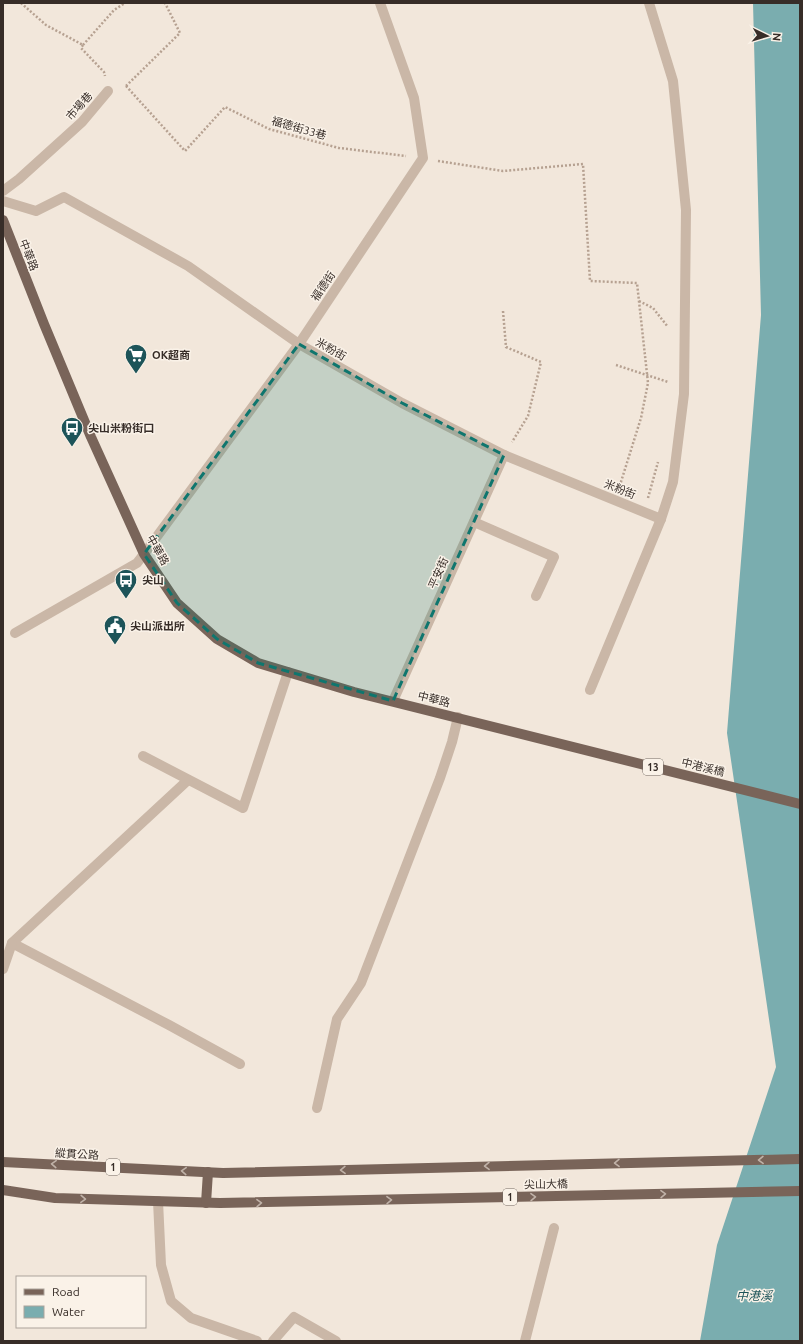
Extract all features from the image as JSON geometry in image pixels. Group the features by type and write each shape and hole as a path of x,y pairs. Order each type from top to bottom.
{"main road":[{"name":"中華路","path":"3,220 52,346 144,554 177,603 217,639 258,663 354,692 506,729"},
{"name":"中港溪橋","path":"506,729 800,804"},
{"name":"尖山大橋","path":"223,1173 800,1159"},
{"name":"縱貫公路","path":"3,1162 223,1173"},
{"path":"206,1203 208,1172"},
{"name":"1","path":"3,1190 55,1198 206,1203"},
{"name":"尖山大橋","path":"206,1203 220,1204 800,1191"}],"street":[{"path":"380,3 414,98 423,158"},
{"path":"590,690 661,518 673,482 684,394 686,210 673,81 649,3"},
{"name":"市場巷","path":"3,191 82,122 108,91"},
{"name":"福德街","path":"15,633 137,563 299,344 423,158"},
{"name":"米粉街","path":"3,201 36,211 64,197 188,266 299,344 402,403 504,455 661,518"},
{"name":"平安街","path":"393,701 504,455"},
{"path":"474,522 554,557 536,596"},
{"path":"143,756 243,808 288,672"},
{"path":"317,1108 337,1019 361,983 440,778 458,717"},
{"path":"3,969 12,943 188,780"},
{"path":"12,943 240,1064"},
{"path":"158,1201 161,1265 171,1301 191,1318 257,1341"},
{"path":"525,1341 554,1228"},
{"path":"273,1341 294,1317 336,1341"}],"path":[{"path":"21,3 46,26 83,45"},
{"path":"108,91 104,72 81,48 114,10 125,3"},
{"name":"市場巷","path":"108,91 116,96 180,33 165,3"},
{"name":"福德街33巷","path":"126,86 185,151 225,107 269,129 339,148 423,158"},
{"path":"423,158 503,171 583,164 590,281 638,283 648,376 641,418 616,500"},
{"path":"639,301 654,308 670,331"},
{"path":"503,311 506,346 541,362 528,416 504,455"},
{"path":"616,364 671,383 671,376"}],"highlighted area":[{"path":"299,344 402,403 504,455 393,701 258,663 217,639 177,603 144,554"}],"water":[{"name":"中港溪","path":"753,3 800,3 800,1341 700,1341 717,1245 776,1067 727,733 761,315"}],"place":[{"name":"OK超商","path":"136,374"},
{"name":"尖山米粉街口","path":"72,448"},
{"name":"尖山","path":"126,600"},
{"name":"尖山派出所","path":"115,646"}]}
